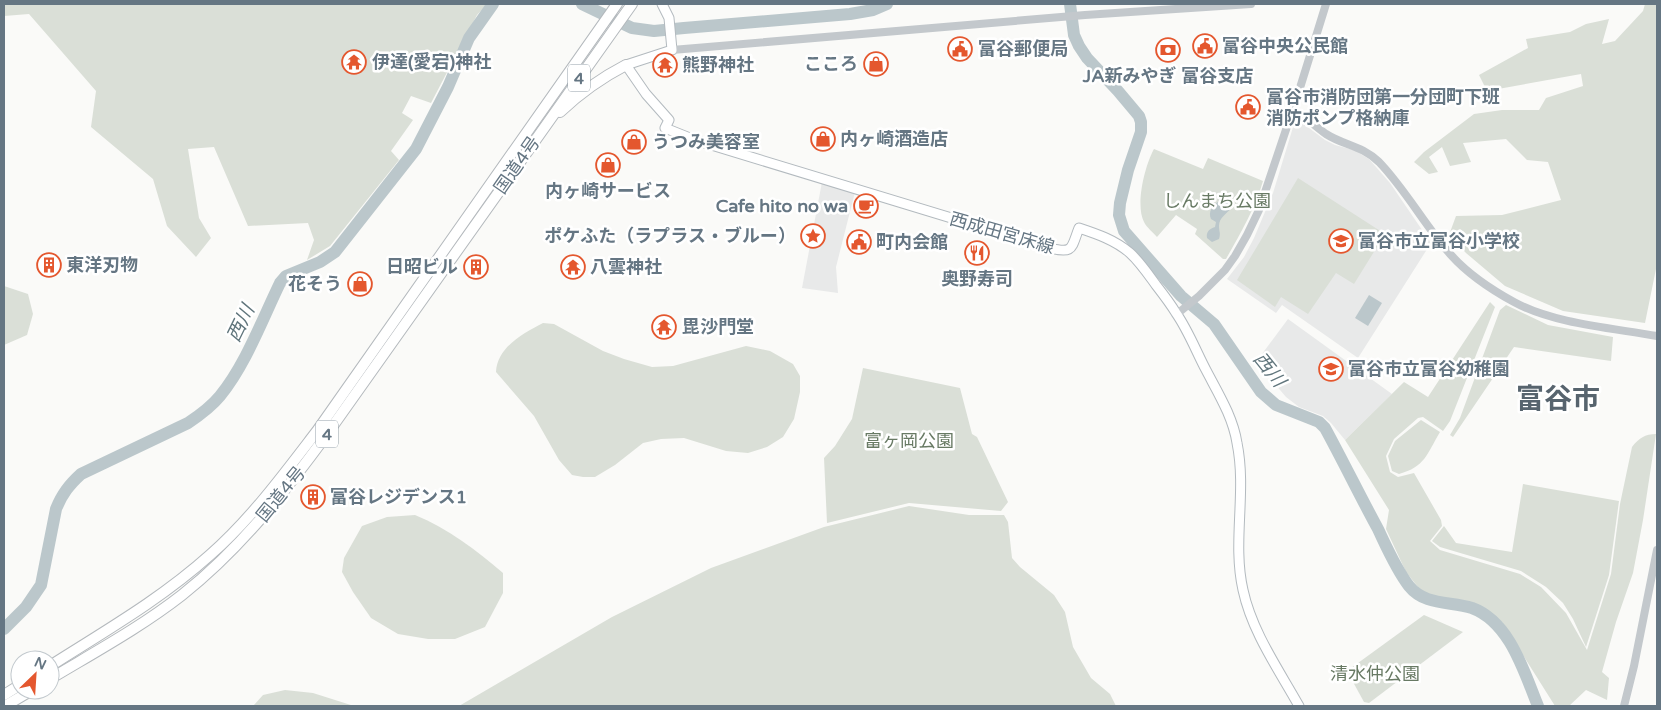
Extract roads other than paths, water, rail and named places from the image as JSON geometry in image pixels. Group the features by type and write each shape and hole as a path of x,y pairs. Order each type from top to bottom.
{"highway":[{"name":"国道4号","path":"60,660 114,627 167,590 210,555 256,508 317,430 617,5"},
{"name":"4","path":"542,129 630,7"},
{"path":"542,129 576,97 611,72 626,65"},
{"name":"国道4号","path":"60,673 124,635 182,595 230,552 279,499 325,437 542,129"}],"main road":[{"path":"626,65 671,46 669,18 662,4"},
{"name":"西成田宮床線","path":"626,65 646,94 668,120 665,128 704,143 1057,250 1068,250 1072,247 1079,228 1105,237 1119,244 1131,254 1180,311 1233,428 1238,443 1240,471 1238,549 1243,592 1250,615 1299,706"}],"street":[{"path":"671,46 1203,5 1251,4"},
{"path":"1180,311 1199,296 1225,270 1247,235 1259,210 1326,4"},
{"path":"1293,110 1303,115 1326,134 1357,146 1371,155 1394,181 1451,256 1496,292 1516,304 1546,315 1657,336"},
{"path":"1624,706 1644,622 1657,550"}],"waterway":[{"name":"西川","path":"4,629 26,607 41,585 56,509 69,486 81,474 188,423 217,400 246,356 280,283 286,276 320,262 335,252 416,149 448,87 469,38 493,4"},
{"name":"西川","path":"582,4 632,28 654,31 850,14 873,10 887,4"},
{"name":"西川","path":"594,10 595,4"},
{"name":"西川","path":"1070,4 1074,35 1079,46 1087,58 1139,116 1141,122 1141,132 1128,170 1120,203 1119,215 1124,231 1181,296 1214,324 1261,392 1276,405 1319,422 1325,428 1396,566 1409,586 1422,597 1430,600 1472,608 1496,624 1514,650 1538,706"}],"place":[{"name":"富谷中央公民館","path":"1205,46"},
{"name":"富谷郵便局","path":"960,49"},
{"name":"JA新みやぎ 富谷支店","path":"1168,50"},
{"name":"伊達(愛宕)神社","path":"354,62"},
{"name":"こころ","path":"876,64"},
{"name":"熊野神社","path":"665,65"},
{"name":"富谷市消防団第一分団町下班 消防ポンプ格納庫","path":"1248,107"},
{"name":"内ヶ崎酒造店","path":"823,139"},
{"name":"うつみ美容室","path":"634,142"},
{"name":"内ヶ崎サービス","path":"608,165"},
{"name":"Cafe hito no wa","path":"866,206"},
{"name":"ポケふた（ラプラス・ブルー）","path":"813,236"},
{"name":"富谷市立富谷小学校","path":"1341,241"},
{"name":"町内会館","path":"859,242"},
{"name":"奥野寿司","path":"977,253"},
{"name":"東洋刃物","path":"49,265"},
{"name":"日昭ビル","path":"476,267"},
{"name":"八雲神社","path":"573,267"},
{"name":"花そう","path":"360,284"},
{"name":"毘沙門堂","path":"664,327"},
{"name":"富谷市立富谷幼稚園","path":"1331,369"},
{"name":"富谷レジデンス1","path":"313,497"}],"district":[{"name":"富谷市","path":"1558,398"}],"park label":[{"name":"しんまち公園","path":"1217,201"},
{"name":"富ヶ岡公園","path":"909,441"},
{"name":"清水仲公園","path":"1375,674"}]}
